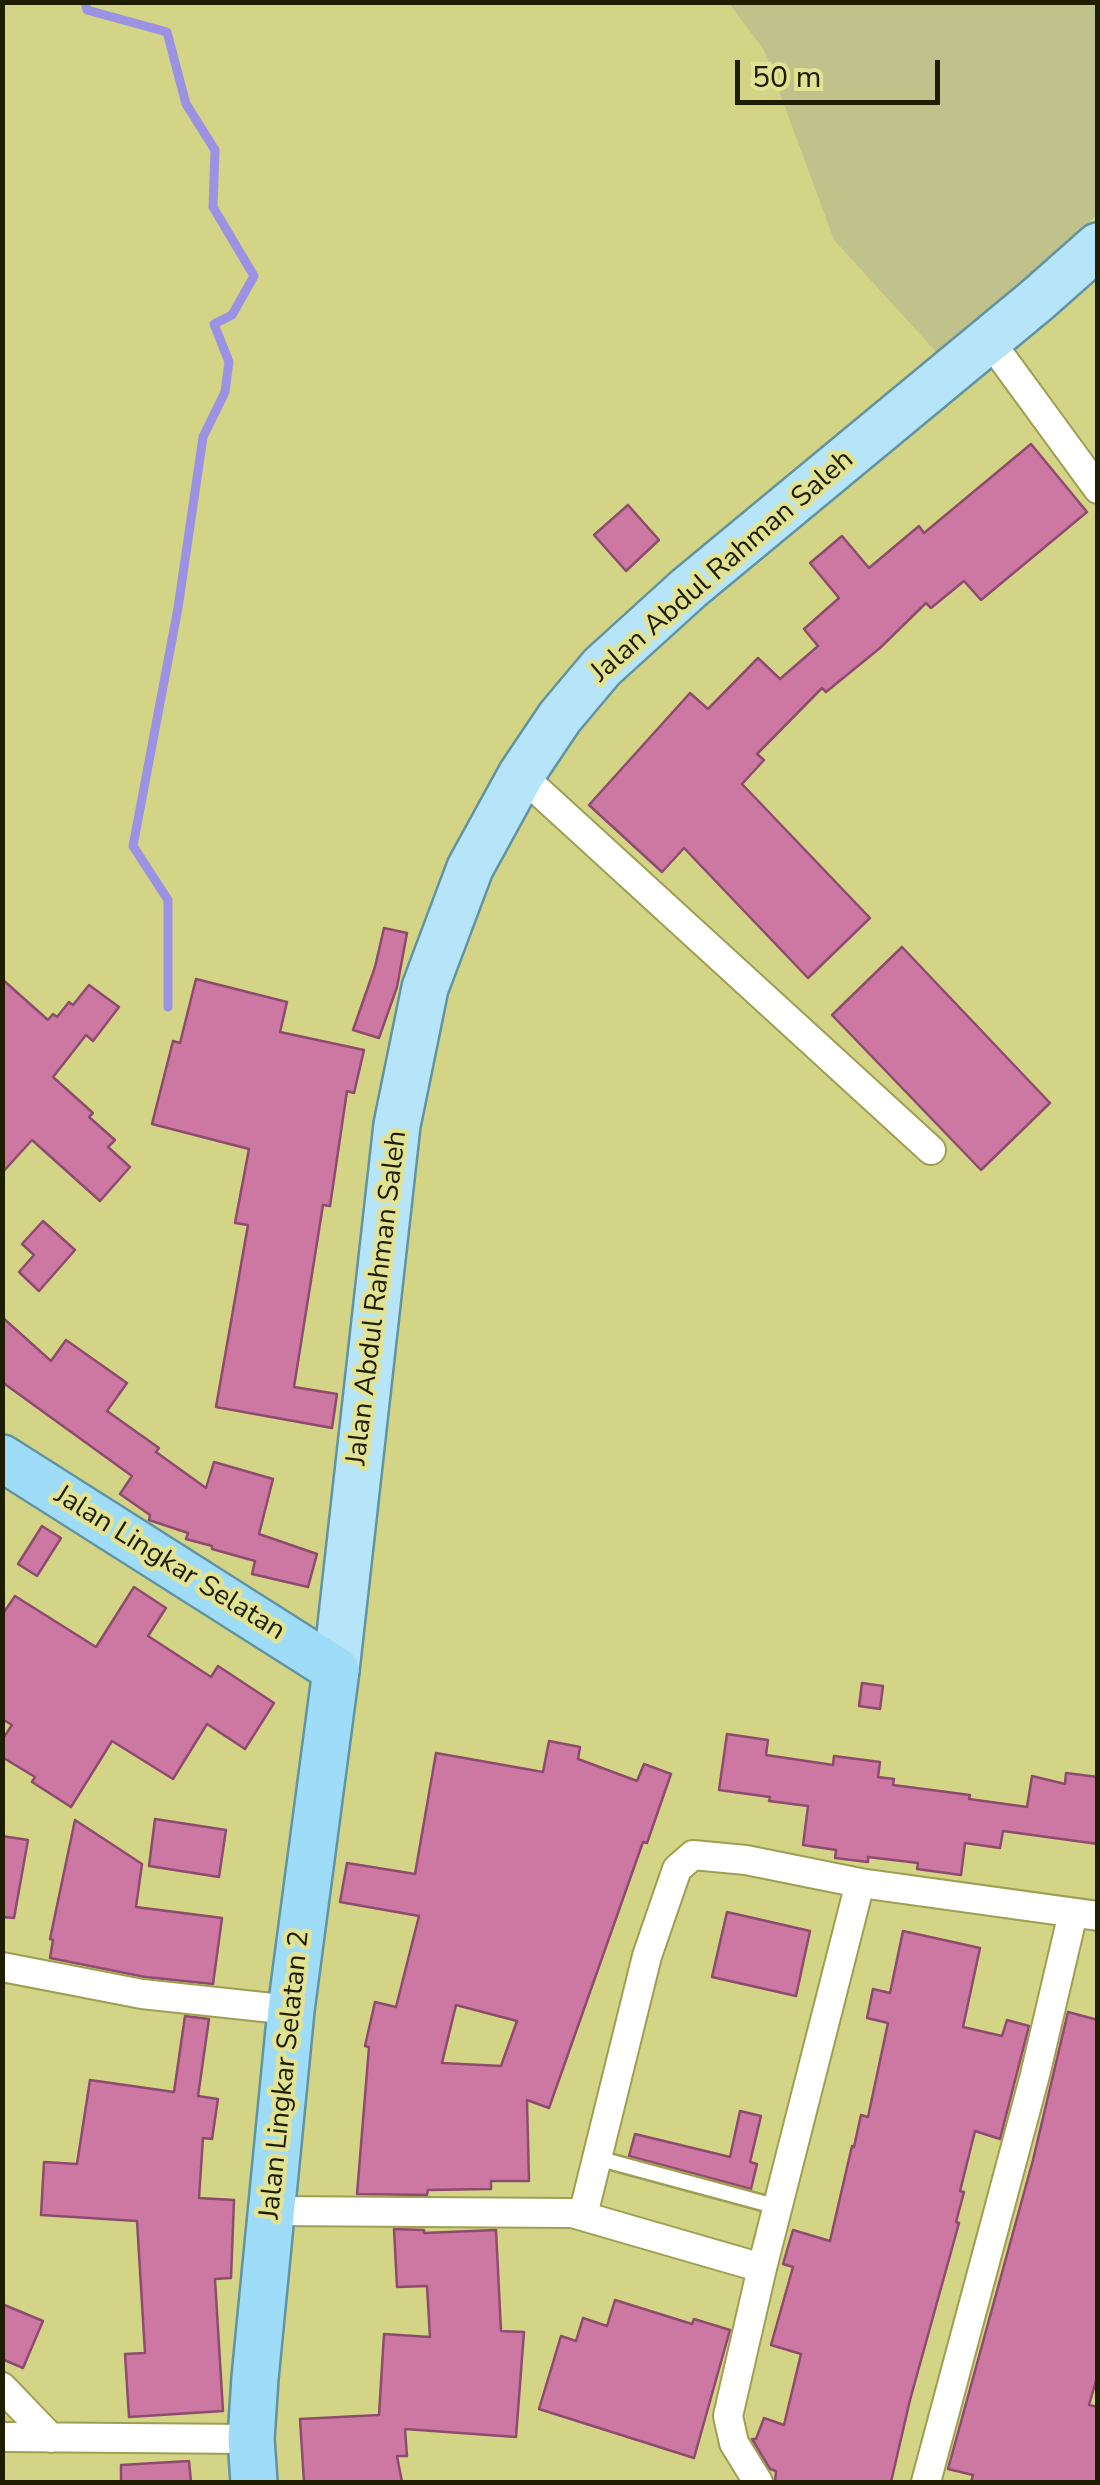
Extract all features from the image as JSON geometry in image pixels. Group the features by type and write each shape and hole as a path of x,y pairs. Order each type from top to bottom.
{"highway":[{"name":"Jalan Lingkar Selatan","path":"2,1458 336,1670"},
{"name":"Jalan Lingkar Selatan 2","path":"252,2461 291,2010 336,1670"}],"main road":[{"name":"Jalan Abdul Rahman Saleh","path":"336,1670 397,1124 425,988 470,868 521,775 560,717 602,667 689,588 1098,246"}],"street":[{"path":"989,340 1098,489"},
{"path":"521,775 932,1150"},
{"path":"583,2215 647,1956 677,1869 685,1859 693,1855 746,1860 860,1882 1085,1915 1030,2094 926,2482"},
{"path":"758,2482 734,2443 728,2416 860,1882"},
{"path":"2,1967 142,1994 291,2010"},
{"path":"271,2211 583,2215 762,2268"},
{"path":"2,2387 52,2438"},
{"path":"2,2437 52,2438 252,2461"}],"lane":[{"path":"597,2158 778,2207"}],"green space":[{"path":"729,3 1097,3 1097,215 939,355 834,240 764,50"}],"building":[{"path":"1031,444 1087,512 981,600 964,581 931,608 926,603 880,648 826,692 822,688 757,754 764,760 742,784 870,918 808,978 684,848 662,872 589,805 690,693 708,709 758,658 780,679 818,646 804,629 839,598 810,563 842,536 869,568 919,526 924,533"},
{"path":"628,505 659,540 626,571 594,535"},
{"path":"384,928 407,933 397,987 379,1038 353,1030"},
{"path":"902,947 1050,1103 981,1170 832,1015"},
{"path":"2,979 48,1020 53,1014 57,1017 69,1002 73,1005 89,985 119,1007 93,1041 86,1035 53,1077 93,1113 89,1117 115,1140 108,1147 130,1167 100,1201 32,1140 2,1173"},
{"path":"196,979 287,1002 280,1032 364,1050 354,1093 347,1091 330,1206 323,1205 294,1387 337,1394 332,1428 216,1407 248,1225 235,1223 249,1149 152,1124 173,1041 180,1043"},
{"path":"43,1221 75,1250 39,1291 19,1272 34,1255 22,1244"},
{"path":"2,1317 51,1361 66,1340 127,1383 107,1411 206,1488 214,1462 273,1479 259,1534 317,1554 308,1587 252,1574 255,1561 186,1539 188,1533 149,1520 150,1515 120,1494 132,1476 2,1382"},
{"path":"42,1526 61,1538 37,1576 18,1564"},
{"path":"134,1587 166,1608 148,1636 211,1677 218,1666 274,1703 245,1749 207,1724 173,1779 112,1741 71,1807 32,1782 35,1777 2,1757 2,1740 12,1725 2,1719 2,1615 15,1596 96,1647"},
{"path":"862,1683 883,1686 880,1709 859,1706"},
{"path":"727,1734 768,1740 766,1755 833,1765 834,1756 880,1762 878,1777 894,1779 893,1785 1027,1807 1032,1776 1065,1784 1066,1773 1098,1777 1098,1844 1003,1831 1000,1848 965,1843 961,1875 917,1869 918,1863 835,1858 836,1850 803,1845 808,1806 719,1790"},
{"path":"549,1741 580,1747 578,1759 637,1781 644,1764 671,1774 549,2108 527,2100 529,2181 491,2181 491,2189 428,2190 427,2195 357,2194 369,2047 365,2046 375,2002 396,2007 419,1916 340,1902 347,1863 415,1874 436,1753 543,1772","holes":["456,2005 517,2021 501,2066 442,2063"]},
{"path":"155,1819 226,1830 219,1877 149,1866"},
{"path":"75,1820 142,1864 136,1907 222,1918 213,1984 145,1977 50,1958 50,1939"},
{"path":"2,1836 28,1840 14,1918 2,1917"},
{"path":"727,1912 810,1931 796,1996 712,1977"},
{"path":"903,1931 980,1948 963,2027 1002,2036 1007,2020 1029,2026 1000,2139 975,2131 960,2191 964,2192 956,2222 959,2223 891,2482 775,2482 776,2471 770,2469 752,2439 756,2439 764,2418 784,2425 801,2354 771,2345 793,2267 783,2264 793,2230 830,2241 861,2115 868,2117 888,2023 867,2018 873,1989 890,1993"},
{"path":"1068,2012 1098,2020 1098,2374 1089,2405 1098,2407 1098,2482 971,2482 973,2475 948,2469 1033,2160"},
{"path":"185,2016 209,2019 198,2096 218,2099 212,2139 203,2138 199,2198 234,2200 231,2278 215,2279 223,2411 129,2417 125,2354 145,2353 137,2221 41,2215 44,2162 77,2164 90,2080 174,2092"},
{"path":"740,2111 761,2116 750,2162 757,2164 751,2189 629,2156 635,2134 730,2157"},
{"path":"394,2229 424,2233 496,2230 501,2331 524,2332 516,2437 405,2429 407,2456 397,2456 402,2482 304,2482 300,2419 379,2415 384,2334 430,2337 427,2286 397,2287"},
{"path":"615,2300 692,2324 694,2319 730,2330 694,2458 539,2409 561,2336 576,2341 583,2318 607,2326"},
{"path":"2,2304 43,2321 23,2368 2,2359"},
{"path":"189,2461 191,2482 121,2482 121,2465"}],"waterway":[{"path":"85,2 87,10 167,32 186,104 215,150 213,207 254,276 232,315 214,324 229,362 225,392 203,437 178,608 133,846 168,900 168,1007"}]}
